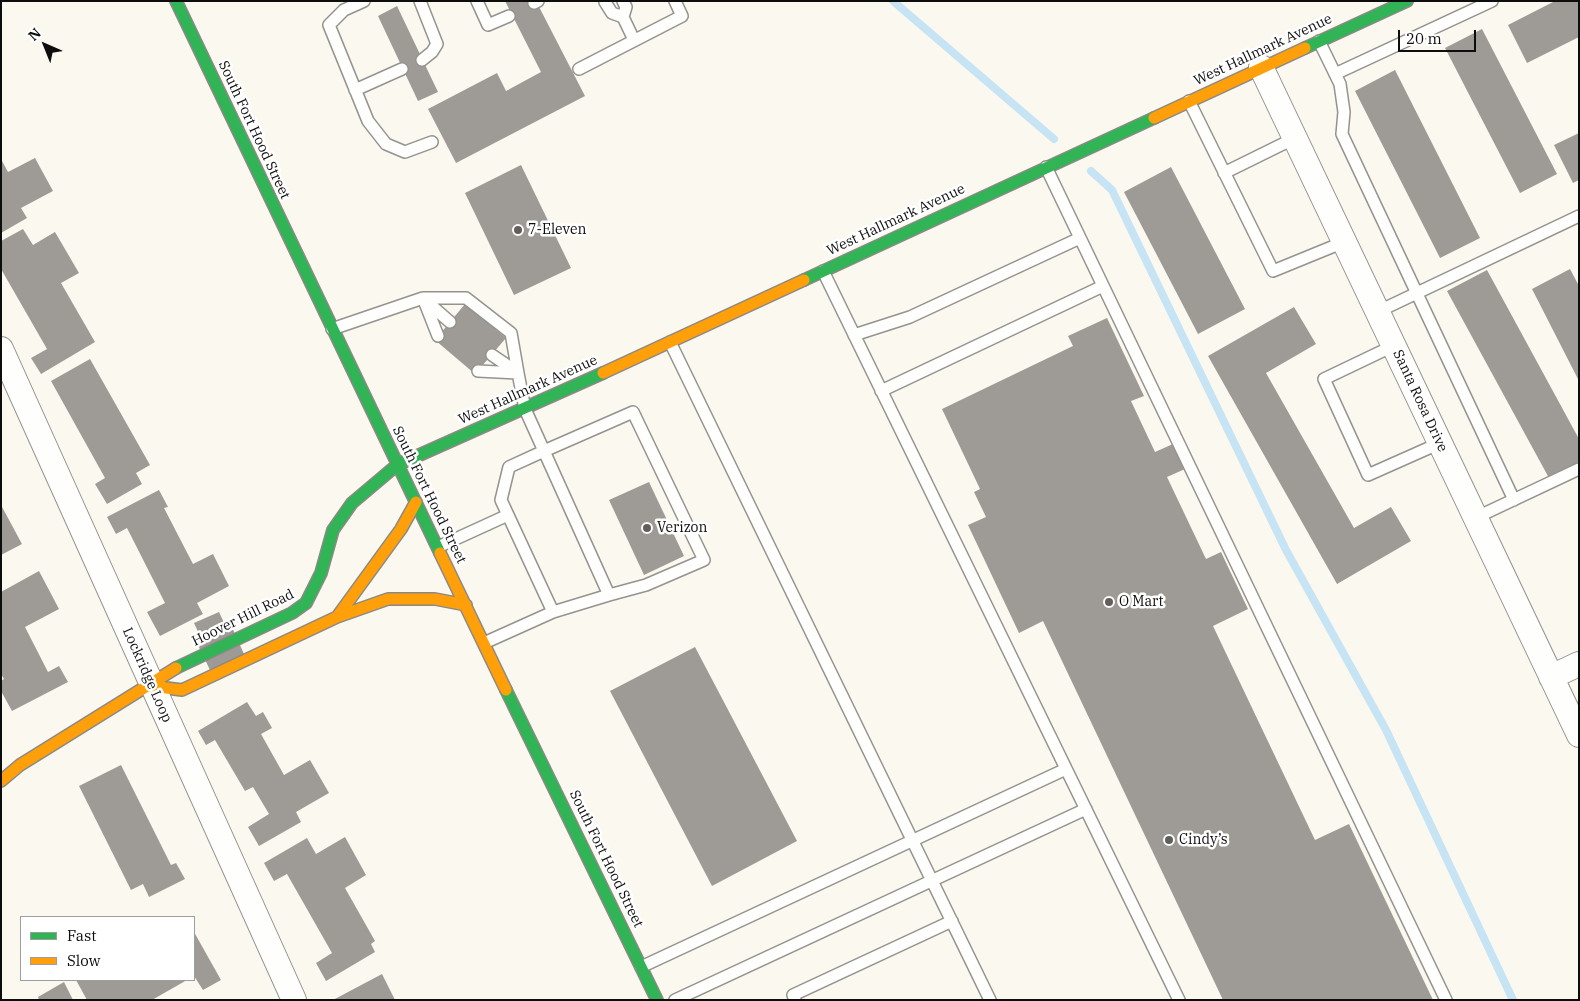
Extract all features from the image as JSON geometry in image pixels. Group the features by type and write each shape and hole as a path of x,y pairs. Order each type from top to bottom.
{"street":[{"name":"South Fort Hood Street","path":"176,1 397,466 657,1000"},
{"name":"West Hallmark Avenue","path":"397,466 525,409 1407,1"},
{"name":"Santa Rosa Drive","path":"1261,67 1579,735"},
{"name":"Lockridge Loop","path":"1,349 294,1000"},
{"name":"Hoover Hill Road","path":"1,781 20,765 152,686 180,665 292,613 306,603 321,573 332,530 352,503 397,466"},
{"path":"337,617 401,529 416,502"},
{"path":"152,686 182,690 337,617 388,599 435,598 466,605"},
{"path":"1551,677 1579,664"}],"lane":[{"path":"364,1 344,10 329,25 368,121 386,144 405,152 432,142"},
{"path":"420,1 437,44 432,52 422,60"},
{"path":"478,1 488,25 509,16"},
{"path":"623,1 626,7 623,17 634,40"},
{"path":"579,69 682,16 676,1"},
{"path":"1335,74 1492,1"},
{"path":"605,2 612,13 623,17"},
{"path":"1319,41 1340,84 1344,112 1342,134 1514,500"},
{"path":"356,90 402,69"},
{"path":"1189,101 1273,271 1344,242"},
{"path":"1224,172 1295,138"},
{"path":"1046,167 1446,1000"},
{"path":"1378,312 1579,216"},
{"path":"854,335 910,317 1080,238"},
{"path":"823,270 1179,1000"},
{"path":"881,391 1103,286"},
{"path":"332,329 423,298 466,298 511,333 525,409 609,595"},
{"path":"423,298 450,322"},
{"path":"423,298 438,336"},
{"path":"670,342 990,1000"},
{"path":"1394,346 1324,379 1368,475 1440,443"},
{"path":"492,355 518,373"},
{"path":"478,371 518,373"},
{"path":"484,643 553,612 646,585 704,560 632,412 509,468 501,500 553,612"},
{"path":"1475,518 1579,469"},
{"path":"438,547 508,515"},
{"path":"641,967 1066,769"},
{"path":"675,1000 1086,809"},
{"path":"795,1000 793,995 952,921"}],"building":[{"path":"505,1 536,1 585,96 456,163 428,109 497,73 506,91 541,72"},
{"path":"1555,1 1579,1 1579,37 1527,63 1508,25"},
{"path":"397,6 438,92 418,101 378,16"},
{"path":"1482,29 1557,174 1520,193 1445,48"},
{"path":"1395,70 1480,238 1440,258 1355,91"},
{"path":"1579,133 1579,180 1573,183 1554,145"},
{"path":"35,158 53,191 21,208 27,218 1,233 1,159 8,172"},
{"name":"7-Eleven","path":"521,165 571,268 514,295 465,193"},
{"path":"1171,167 1245,309 1198,334 1124,192"},
{"path":"23,229 33,245 55,232 79,273 61,283 95,342 41,374 31,358 47,349 1,269 1,241"},
{"path":"1570,269 1579,286 1579,381 1532,289"},
{"path":"1487,270 1579,439 1579,462 1549,478 1447,291"},
{"path":"465,304 506,338 475,374 435,340"},
{"path":"1294,307 1316,344 1266,373 1354,528 1391,507 1411,541 1337,584 1208,356"},
{"path":"1107,318 1144,396 1131,401 1155,452 1173,444 1185,469 1167,477 1206,559 1221,552 1248,609 1213,626 1315,840 1349,824 1433,1000 1223,1000 1043,621 1019,633 968,525 986,517 974,492 980,489 942,409 1073,346 1068,336"},
{"path":"90,359 150,465 136,473 142,484 107,504 95,484 105,478 51,381"},
{"name":"Verizon","path":"649,482 684,556 644,575 609,500"},
{"path":"159,490 168,507 164,508 193,564 213,554 229,586 197,603 203,614 160,636 147,612 165,603 127,528 116,534 107,517"},
{"path":"1,505 22,544 1,555"},
{"path":"39,571 59,609 25,627 48,672 59,666 68,682 12,711 1,691 1,681 4,679 1,674 1,592"},
{"path":"219,612 226,627 231,625 244,654 210,670 196,641 201,638 194,623"},
{"path":"695,647 797,841 712,886 610,691"},
{"path":"247,702 256,716 263,712 272,728 261,734 284,775 310,760 329,793 296,812 301,822 259,846 248,827 269,814 253,787 245,791 215,740 206,745 198,731"},
{"path":"121,765 171,865 176,863 185,879 149,897 143,884 131,890 79,786"},
{"path":"345,837 366,875 345,888 375,941 371,944 375,952 326,981 316,963 332,953 287,874 274,881 264,863 307,838 316,854"},
{"path":"195,934 221,980 203,990 195,978"},
{"path":"382,974 395,1000 333,1000"},
{"path":"77,981 185,981 152,1000 87,1000"},
{"path":"64,982 73,1000 39,1000 38,997"}],"waterway":[{"path":"893,1 1054,139"},
{"path":"1091,171 1112,190 1286,550 1386,730 1513,1000"}],"traffic: fast":[{"path":"176,1 440,553"},
{"path":"1305,48 1407,1"},
{"path":"804,280 1154,118"},
{"path":"176,668 292,613 306,603 321,573 333,530 352,503 397,465 603,373"},
{"path":"506,690 657,1000"}],"traffic: slow":[{"path":"1154,118 1305,48"},
{"path":"603,373 804,280"},
{"path":"151,686 182,690 337,617 401,529 416,502"},
{"path":"440,553 506,690"},
{"path":"337,617 388,599 435,599 466,605"},
{"path":"1,781 20,765 176,668"}],"place":[{"name":"7-Eleven","path":"518,230"},
{"name":"Verizon","path":"647,528"},
{"name":"O Mart","path":"1109,602"},
{"name":"Cindy’s","path":"1169,840"}]}
